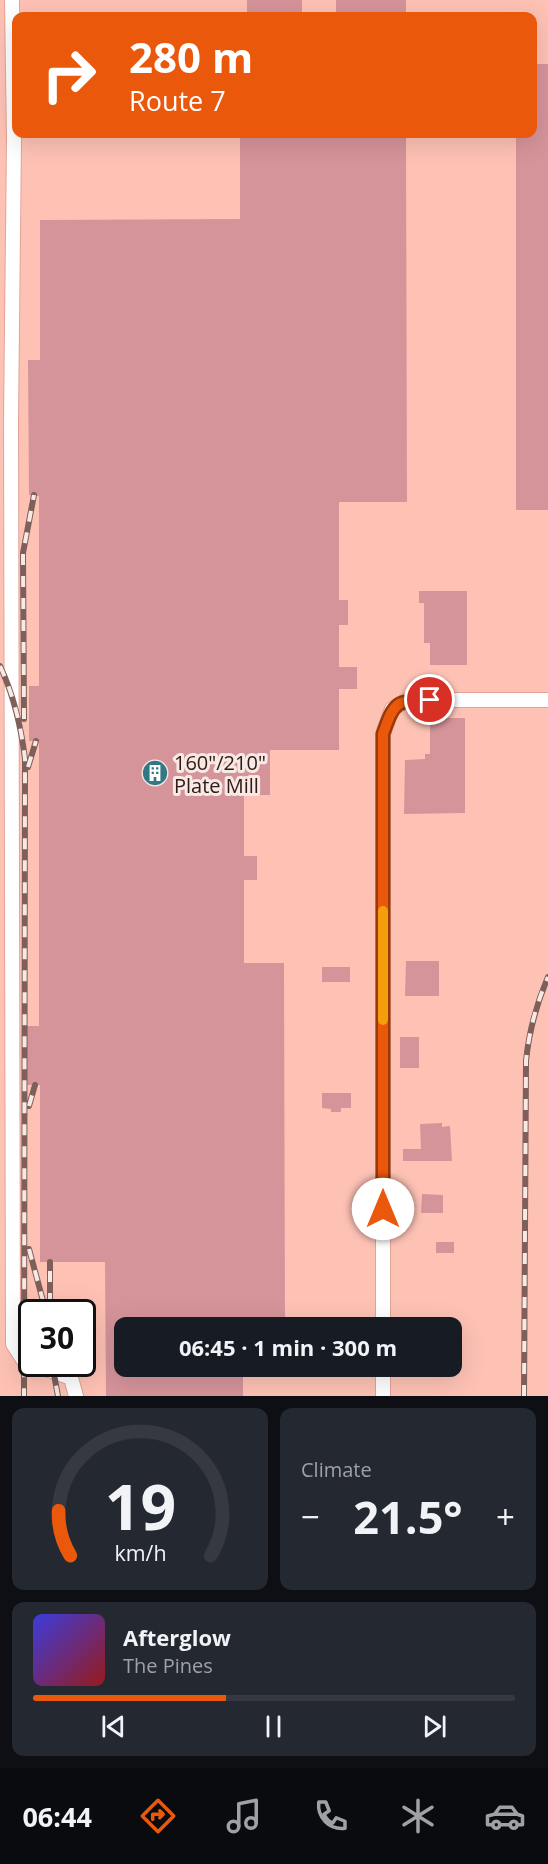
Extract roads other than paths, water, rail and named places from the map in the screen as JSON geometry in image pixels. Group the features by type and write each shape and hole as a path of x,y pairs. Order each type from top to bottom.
{"street":[{"path":"14,138 11,409 13,1344 24,1361 71,1378 76,1396"},
{"path":"383,1317 383,734 392,709 407,700 548,700"},
{"path":"383,1377 383,1396"}],"railway":[{"path":"24,719 23,553 34,495"},
{"path":"0,666 16,711 25,759 24,1396"},
{"path":"28,767 36,741"},
{"path":"524,1396 526,1061 534,1018 548,977"},
{"path":"29,1106 35,1085"},
{"path":"29,1249 42,1299"},
{"path":"50,1262 50,1299"},
{"path":"54,1377 58,1396"}],"place":[{"name":"160\"/210\" Plate Mill","path":"155,773"}]}
